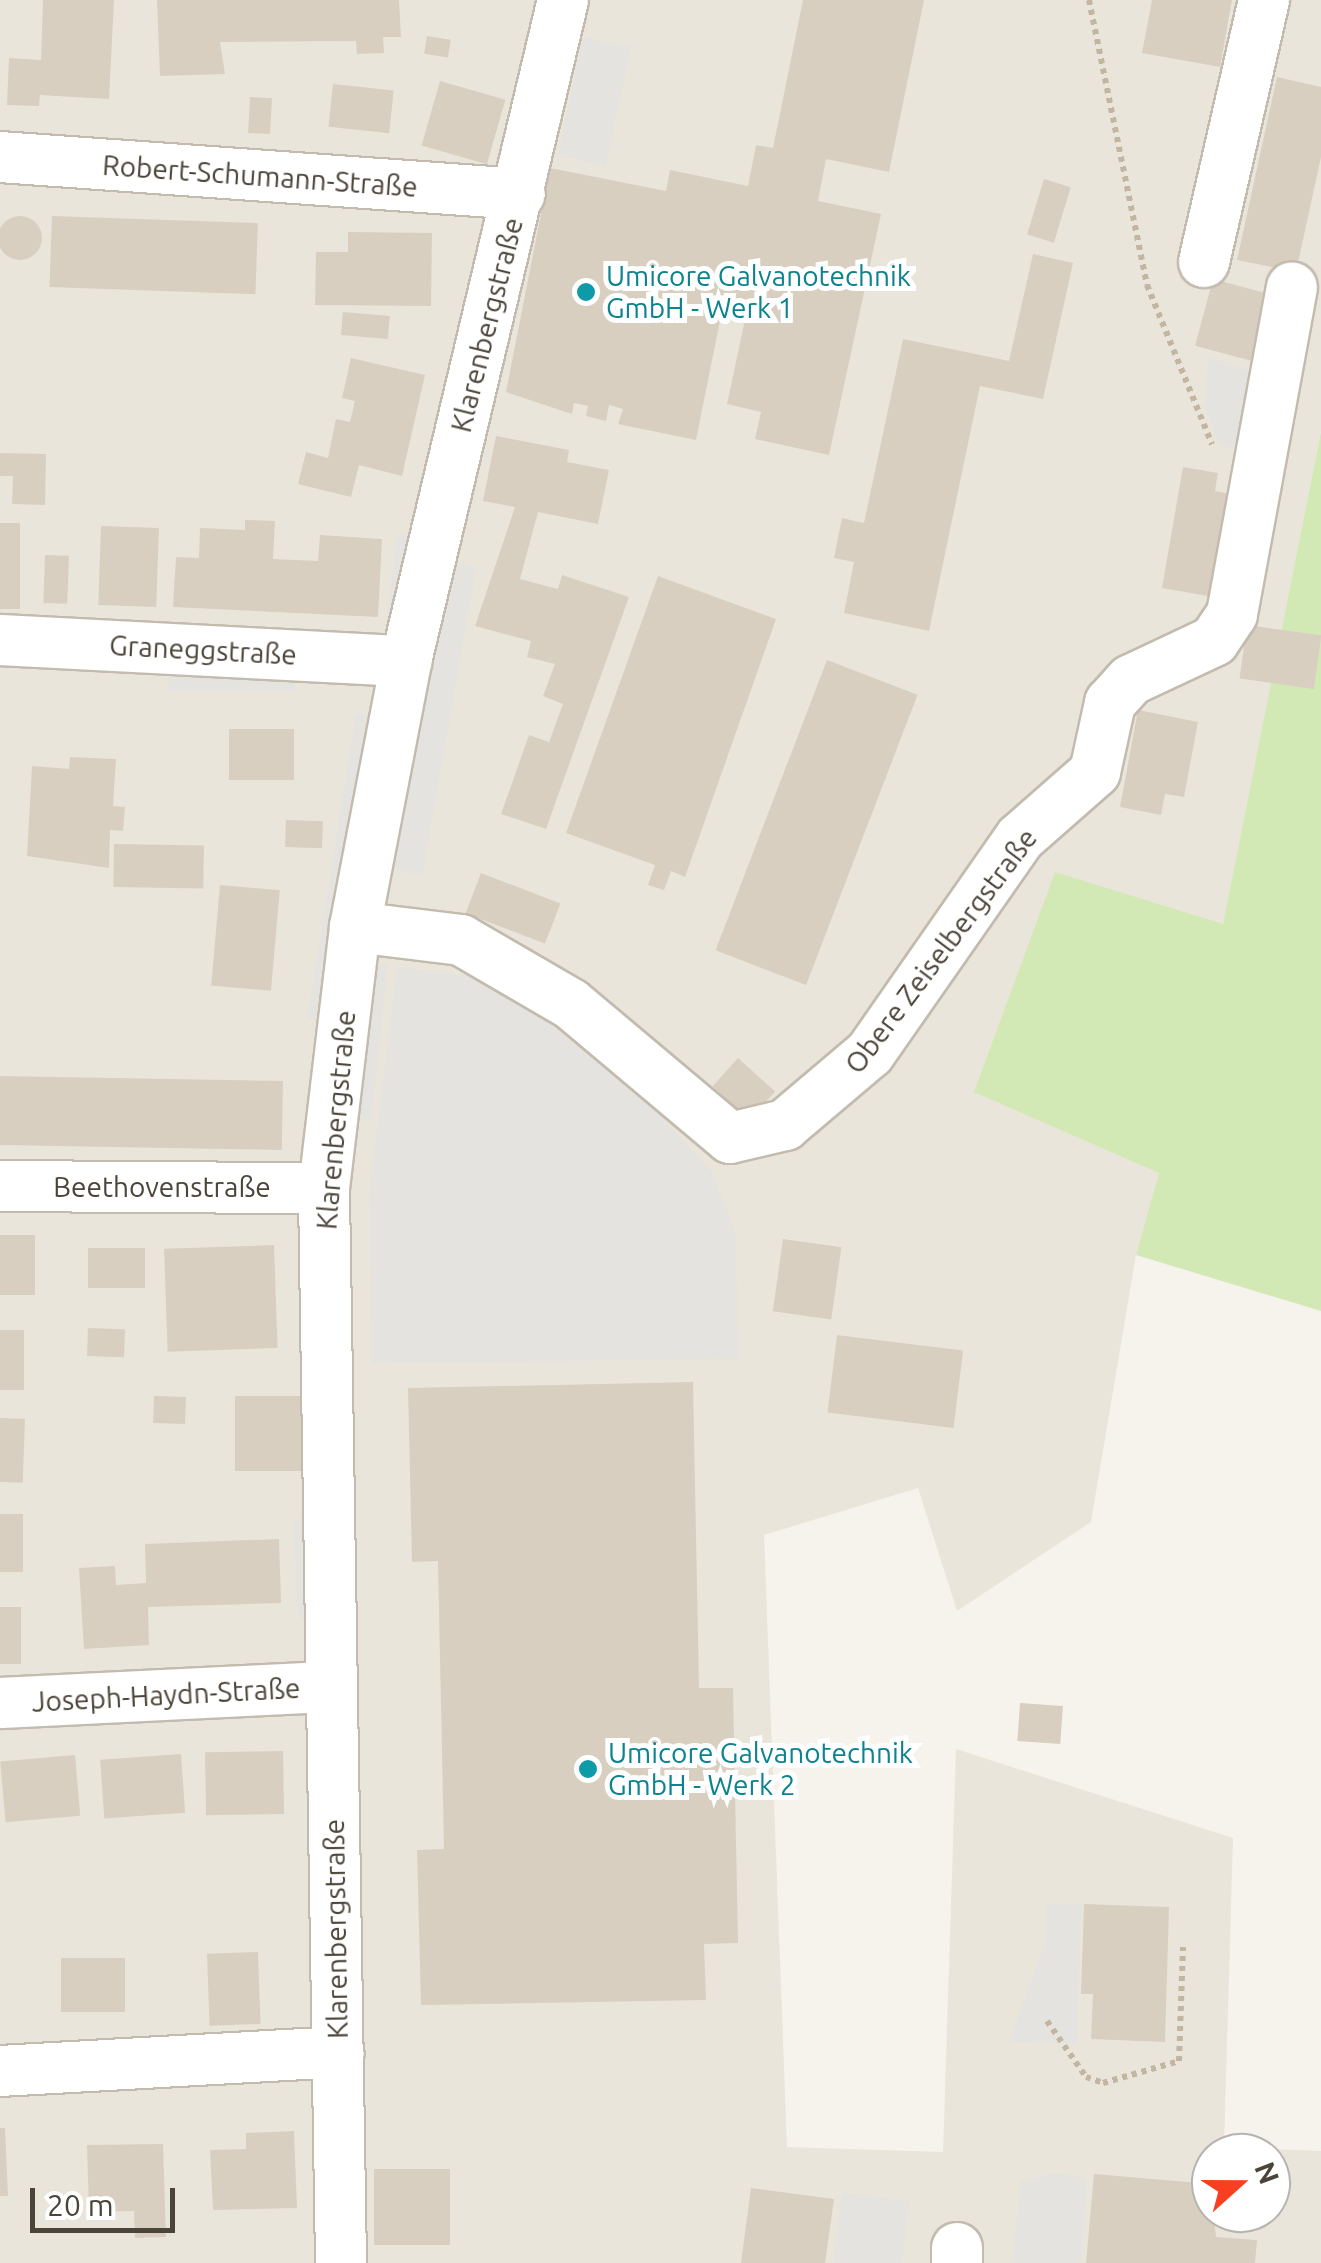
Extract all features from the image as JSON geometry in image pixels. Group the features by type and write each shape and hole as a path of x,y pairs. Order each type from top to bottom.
{"street":[{"name":"Klarenbergstraße","path":"341,2263 324,1188 355,927 406,661 563,0"},
{"path":"1204,262 1264,0"},
{"name":"Robert-Schumann-Straße","path":"0,157 520,194"},
{"name":"Obere Zeiselbergstraße","path":"355,927 461,940 571,1004 730,1138 785,1125 870,1053 1020,838 1095,772 1110,702 1131,680 1214,641 1232,614 1292,287"},
{"name":"Graneggstraße","path":"0,640 406,661"},
{"name":"Beethovenstraße","path":"0,1186 324,1188"},
{"name":"Joseph-Haydn-Straße","path":"0,1703 332,1687"},
{"path":"0,2070 338,2052"}],"path":[{"path":"1047,2021 1086,2077 1103,2083 1180,2061 1183,1947"}],"shaded area":[{"path":"0,0 1321,0 1321,431 1223,925 975,1091 1160,1173 1136,1255 1091,1522 957,1611 918,1488 764,1535 787,2147 943,2152 956,1749 1233,1838 1224,2133 1191,2133 1191,2233 1291,2233 1291,2150 1321,2151 1321,2263 0,2263"},
{"path":"583,37 631,47 606,166 558,155"},
{"path":"1208,357 1258,374 1245,449 1220,446 1205,408"},
{"path":"397,534 420,537 410,615 387,612"},
{"path":"449,562 477,567 422,875 395,870"},
{"path":"168,665 294,665 294,691 168,691"},
{"path":"356,713 381,717 332,1022 308,1018"},
{"path":"359,962 388,965 372,1120 343,1117"},
{"path":"397,967 472,976 547,1015 639,1092 712,1172 736,1234 738,1359 372,1363 369,1194"},
{"path":"316,1498 320,1640 297,1612 294,1525"},
{"path":"1046,1903 1081,1904 1077,2044 1009,2042 1045,1943"},
{"path":"1057,2173 1087,2178 1081,2263 1012,2263 1021,2181"},
{"path":"842,2193 909,2201 902,2263 833,2263"}],"green space":[{"path":"1321,431 1321,1311 1136,1255 1159,1173 974,1092 1055,872 1223,924"}],"building":[{"path":"43,0 114,0 109,99 40,95 39,106 7,105 9,58 41,60"},
{"path":"157,0 399,0 401,37 383,37 384,53 357,54 356,41 220,42 225,74 160,76"},
{"path":"803,0 924,0 889,172 826,159 818,201 881,214 829,455 755,439 761,412 727,404 746,315 722,311 696,440 618,424 623,409 609,405 606,421 586,416 588,406 574,403 572,414 506,392 550,168 666,191 670,170 748,186 756,145 773,148"},
{"path":"1152,0 1232,0 1220,67 1142,53"},
{"path":"427,36 451,40 448,58 424,54"},
{"path":"1277,77 1321,87 1321,157 1296,272 1237,260"},
{"path":"440,81 505,100 487,164 422,145"},
{"path":"333,84 394,90 389,133 329,127"},
{"path":"250,97 272,98 270,134 248,133"},
{"path":"1044,179 1071,187 1054,243 1027,234"},
{"path":"20,216 35,223 42,238 35,253 20,260 5,253 -2,238 5,223"},
{"path":"52,216 258,223 255,294 50,287"},
{"path":"348,232 432,233 431,306 315,305 316,252 348,252"},
{"path":"1033,254 1073,263 1043,399 980,386 929,631 844,613 854,562 834,558 842,518 864,523 903,339 1009,361"},
{"path":"1213,279 1272,295 1254,361 1195,346"},
{"path":"343,312 390,316 388,339 341,335"},
{"path":"351,358 425,375 402,476 359,465 351,497 298,484 306,452 328,458 336,419 350,422 355,401 342,398"},
{"path":"496,436 569,450 567,462 609,470 598,524 538,512 520,579 558,589 562,575 629,597 546,829 501,814 529,735 549,742 563,704 543,696 555,664 527,657 531,641 475,626 515,507 483,501"},
{"path":"0,453 46,454 45,505 12,504 13,476 0,476"},
{"path":"1183,467 1218,473 1215,491 1236,495 1219,598 1162,588"},
{"path":"245,520 275,521 273,559 318,561 320,535 382,539 378,617 173,607 176,557 199,558 200,528 245,530"},
{"path":"0,523 20,523 20,609 0,609"},
{"path":"101,526 159,528 156,607 98,605"},
{"path":"45,555 69,556 67,604 43,603"},
{"path":"658,576 776,619 685,877 671,871 664,890 648,885 655,865 566,833"},
{"path":"1247,625 1321,635 1314,689 1239,678"},
{"path":"827,660 918,695 806,985 716,950"},
{"path":"1138,710 1198,722 1184,797 1165,794 1161,815 1120,807"},
{"path":"229,729 294,729 294,780 229,780"},
{"path":"70,757 116,759 113,806 125,807 123,831 110,830 109,868 27,856 32,766 69,769"},
{"path":"286,820 323,821 322,848 285,847"},
{"path":"114,844 204,846 203,889 113,887"},
{"path":"481,873 560,903 545,944 466,913"},
{"path":"220,885 280,890 271,991 211,986"},
{"path":"738,1058 775,1091 750,1120 713,1086"},
{"path":"0,1076 283,1081 282,1150 0,1145"},
{"path":"0,1235 35,1235 35,1295 0,1295"},
{"path":"783,1239 841,1247 831,1320 773,1311"},
{"path":"274,1245 278,1348 168,1352 164,1249"},
{"path":"88,1248 145,1248 145,1288 88,1288"},
{"path":"88,1328 125,1329 124,1357 87,1356"},
{"path":"0,1330 24,1330 24,1390 0,1390"},
{"path":"837,1335 963,1350 954,1428 827,1412"},
{"name":"Umicore Galvanotechnik GmbH - Werk 2","path":"693,1382 699,1688 733,1688 738,1943 704,1944 706,2000 421,2005 417,1850 444,1849 438,1561 412,1562 408,1388"},
{"path":"154,1396 186,1397 185,1424 153,1423"},
{"path":"235,1396 305,1396 305,1471 235,1471"},
{"path":"0,1418 25,1419 23,1483 0,1482"},
{"path":"0,1514 23,1514 23,1572 0,1572"},
{"path":"279,1539 281,1603 148,1607 149,1645 84,1649 79,1568 115,1566 116,1585 146,1583 145,1544"},
{"path":"0,1607 21,1607 21,1664 0,1664"},
{"path":"1020,1703 1063,1706 1060,1744 1017,1741"},
{"path":"283,1751 284,1814 206,1815 205,1752"},
{"path":"181,1754 185,1813 104,1819 100,1760"},
{"path":"75,1755 80,1816 6,1822 0,1762"},
{"path":"1084,1904 1169,1907 1165,2042 1091,2039 1093,1994 1081,1994"},
{"path":"258,1952 261,2024 210,2026 207,1954"},
{"path":"61,1958 125,1958 125,2012 61,2012"},
{"path":"0,2128 5,2128 8,2196 0,2196"},
{"path":"294,2131 297,2208 213,2210 210,2150 246,2149 246,2133"},
{"path":"163,2144 166,2237 135,2238 134,2211 89,2212 87,2145"},
{"path":"374,2169 450,2169 450,2245 374,2245"},
{"path":"1094,2174 1191,2182 1191,2233 1257,2240 1255,2263 1086,2263"},
{"path":"751,2188 834,2199 825,2263 741,2263"}],"place":[{"name":"Umicore Galvanotechnik GmbH - Werk 1","path":"586,292"},
{"name":"Umicore Galvanotechnik GmbH - Werk 2","path":"588,1769"}]}
